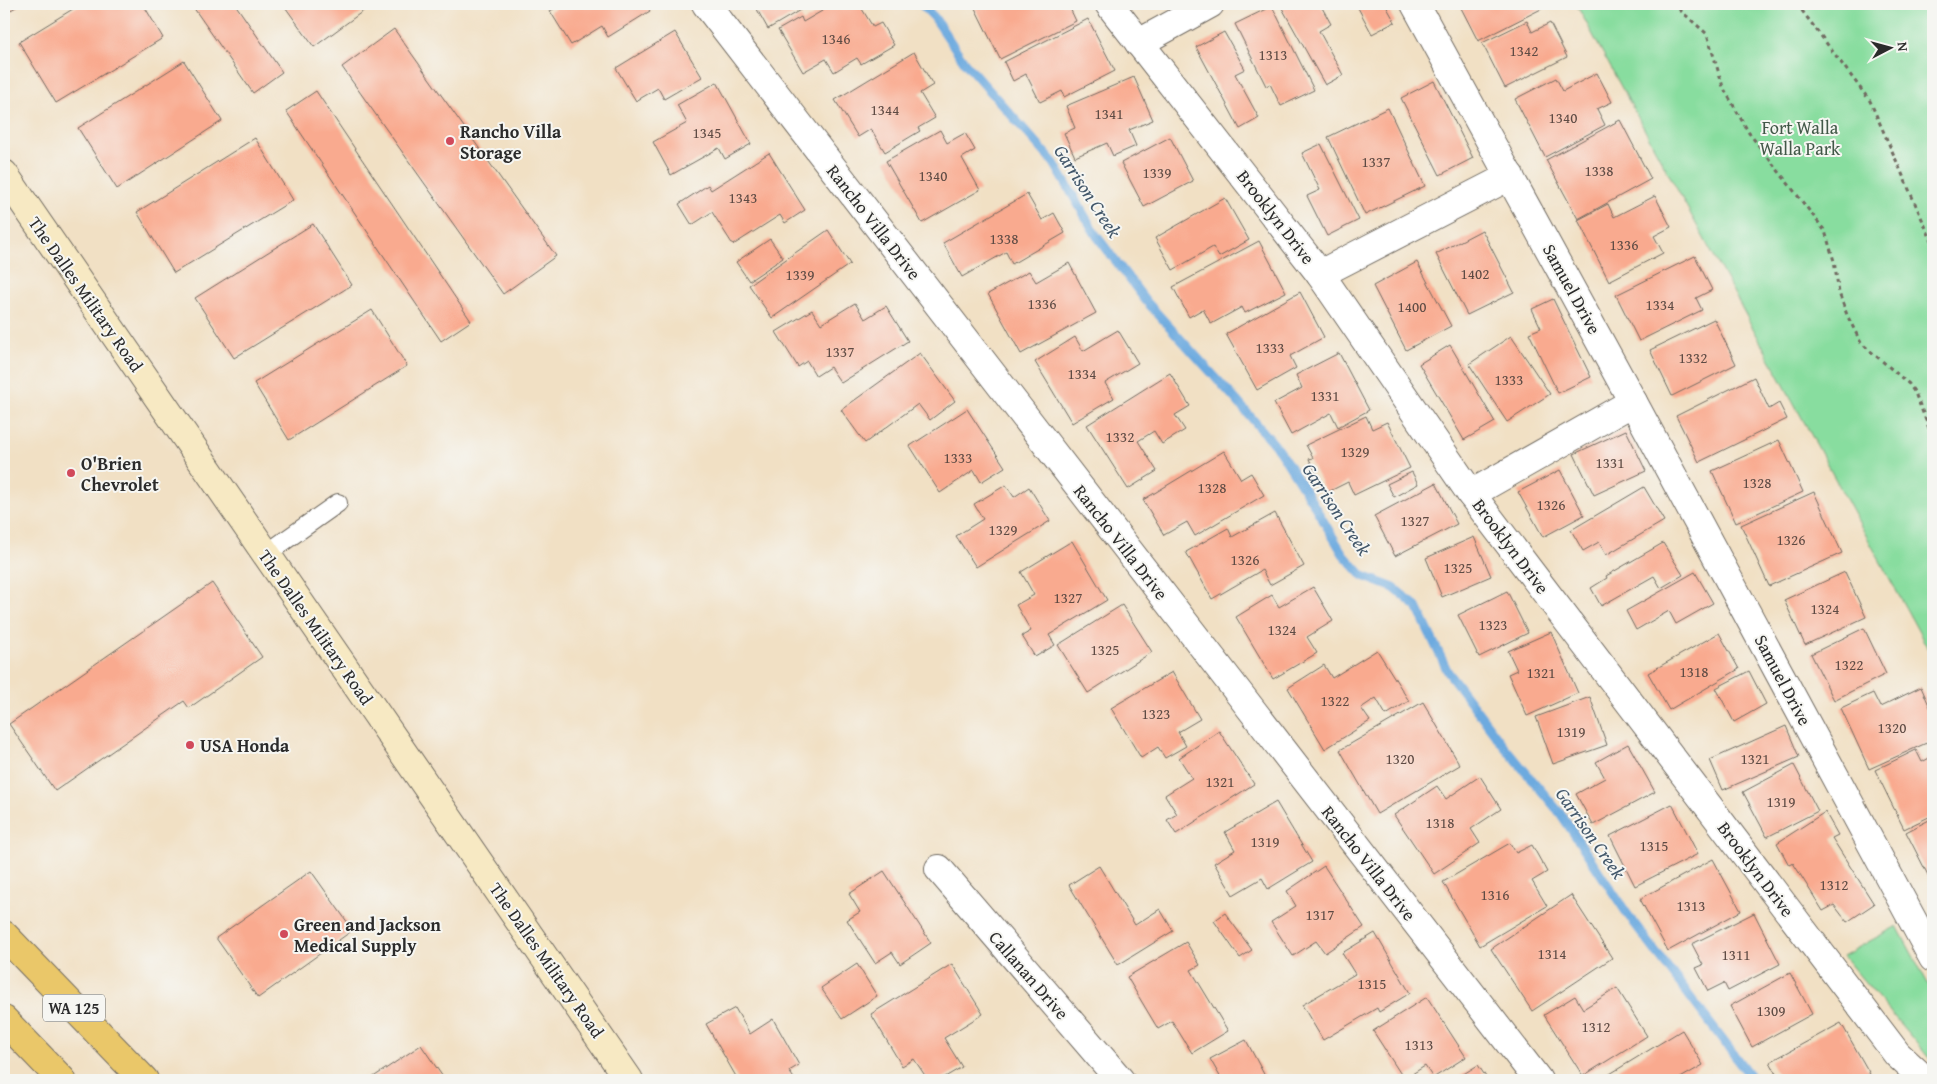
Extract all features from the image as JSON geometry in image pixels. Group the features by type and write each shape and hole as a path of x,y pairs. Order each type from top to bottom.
{"main road":[{"name":"The Dalles Military Road","path":"4,174 629,1080"},
{"name":"WA 125","path":"4,935 144,1080"},
{"path":"4,1020 62,1080"}],"street":[{"name":"Rancho Villa Drive","path":"706,4 1538,1080"},
{"name":"Brooklyn Drive","path":"1109,4 1320,274 1472,494 1897,1054 1925,1080"},
{"path":"1139,43 1210,4"},
{"name":"Samuel Drive","path":"1416,4 1933,958"},
{"path":"1320,274 1510,176"},
{"path":"1472,494 1633,402"},
{"name":"Callanan Drive","path":"939,869 1120,1080"}],"lane":[{"path":"266,554 338,503"}],"path":[{"path":"1673,4 1707,34 1723,87 1749,133 1825,231 1846,315 1861,343 1916,392 1933,438"},
{"path":"1797,4 1870,101 1933,244"}],"green space":[{"name":"Fort Walla Walla Park","path":"1576,4 1933,4 1933,658"},
{"path":"1897,926 1933,993 1933,1061 1843,956"}],"building":[{"path":"4,4 21,4 4,14"},
{"path":"81,4 143,4 163,38 56,103 19,42"},
{"path":"191,4 235,4 282,72 253,93"},
{"path":"283,4 363,4 366,9 314,47"},
{"path":"562,4 646,4 650,11 608,37 602,26 571,45 550,11"},
{"path":"754,4 806,4 807,6 768,29"},
{"path":"834,4 859,4 873,27 881,23 894,45 861,64 857,58 834,72 826,59 803,72 778,30 801,17 803,22"},
{"path":"973,4 1068,4 1076,21 1000,59"},
{"path":"1289,4 1320,4 1331,24 1319,31 1343,75 1325,85 1282,8"},
{"path":"1356,4 1385,4 1395,22 1372,34"},
{"path":"1459,4 1551,4 1478,41"},
{"path":"1272,6 1314,90 1281,106 1270,84 1266,86 1235,24"},
{"path":"1088,19 1115,71 1064,97 1062,91 1040,102 1026,74 1013,81 1004,62"},
{"path":"1527,21 1532,32 1550,23 1567,57 1505,88 1482,43"},
{"path":"394,29 556,256 503,294 342,67"},
{"path":"675,32 702,77 664,99 658,88 636,101 616,68"},
{"path":"1224,32 1245,69 1235,74 1259,118 1240,129 1196,47"},
{"path":"914,52 933,85 920,93 935,118 918,128 920,131 885,152 871,129 858,137 835,100"},
{"path":"184,61 222,121 117,189 78,128"},
{"path":"1597,73 1612,102 1597,109 1605,125 1545,157 1515,99 1556,78 1563,91"},
{"path":"1134,77 1153,120 1129,130 1136,146 1113,156 1107,143 1075,157 1064,133 1075,128 1066,106"},
{"path":"1434,81 1473,158 1440,175 1401,98"},
{"path":"717,82 751,144 725,159 719,148 671,175 653,142 687,123 677,105"},
{"path":"316,91 471,321 441,341 286,111"},
{"path":"1388,108 1425,186 1365,215 1328,137"},
{"path":"1620,120 1651,179 1578,219 1546,160"},
{"path":"940,130 947,143 965,133 975,150 962,158 980,190 922,223 886,161"},
{"path":"1170,137 1193,181 1144,207 1121,163"},
{"path":"255,138 293,200 174,273 137,212"},
{"path":"1321,144 1359,220 1327,236 1307,196 1320,190 1302,153"},
{"path":"769,153 805,210 785,223 780,215 733,245 712,212 692,225 679,204 708,185 711,190"},
{"path":"1027,194 1042,220 1054,213 1065,233 1012,264 1006,252 962,277 943,243"},
{"path":"1655,196 1671,227 1654,236 1663,253 1609,281 1578,220 1608,204 1614,217"},
{"path":"1225,198 1249,240 1219,257 1213,247 1173,270 1155,238"},
{"path":"313,224 352,285 234,358 195,298"},
{"path":"828,230 850,264 772,318 749,285"},
{"path":"1482,230 1514,292 1467,315 1436,254"},
{"path":"770,239 783,258 749,281 736,262"},
{"path":"1259,241 1286,292 1245,313 1242,307 1211,324 1203,309 1189,317 1173,287"},
{"path":"1695,256 1712,290 1696,298 1702,310 1639,341 1616,295"},
{"path":"1417,262 1451,326 1406,350 1373,286"},
{"path":"1069,263 1096,313 1021,354 988,294 1029,271 1036,282"},
{"path":"1300,292 1324,337 1290,356 1296,368 1257,390 1226,334"},
{"path":"1553,299 1591,377 1558,393 1529,333 1541,328 1532,309"},
{"path":"855,303 865,319 886,306 908,341 841,383 830,367 816,376 807,361 798,367 776,332 812,310 821,324"},
{"path":"372,310 407,366 289,440 254,383"},
{"path":"1714,319 1736,364 1672,396 1650,350"},
{"path":"1118,330 1138,363 1105,383 1114,398 1072,423 1035,362 1075,337 1083,351"},
{"path":"1511,336 1550,394 1507,422 1469,364"},
{"path":"1450,345 1495,422 1464,440 1419,364"},
{"path":"920,353 955,401 930,420 918,404 865,443 841,410"},
{"path":"1339,353 1369,410 1338,427 1331,413 1291,435 1274,403 1302,388 1296,375"},
{"path":"1170,373 1190,406 1175,415 1185,430 1162,444 1154,431 1138,441 1157,471 1128,489 1087,425"},
{"path":"1754,377 1769,409 1779,403 1787,419 1699,462 1676,416"},
{"path":"967,409 1005,467 981,482 974,470 940,493 910,446"},
{"path":"1366,416 1372,429 1387,422 1410,468 1354,495 1348,482 1326,493 1309,459 1313,458 1306,445"},
{"path":"1626,430 1646,471 1594,495 1574,454"},
{"path":"1779,440 1803,492 1736,523 1712,471"},
{"path":"1224,451 1241,479 1251,473 1264,495 1195,536 1187,522 1164,535 1143,500"},
{"path":"1560,470 1584,515 1543,537 1518,492"},
{"path":"1412,472 1418,484 1394,497 1387,484"},
{"path":"1436,483 1457,524 1395,556 1374,516"},
{"path":"1006,485 1014,497 1029,487 1050,521 976,567 956,536 983,519 974,504"},
{"path":"1644,487 1664,521 1606,555 1599,542 1583,551 1571,530"},
{"path":"1814,492 1842,553 1769,586 1741,525"},
{"path":"1275,513 1304,566 1270,585 1262,570 1212,599 1186,552 1228,528 1232,537"},
{"path":"1474,537 1491,576 1442,597 1426,558"},
{"path":"1072,541 1107,600 1049,635 1055,645 1035,657 1022,636 1031,631 1016,605 1034,595 1021,572"},
{"path":"1663,543 1683,575 1661,588 1654,576 1601,606 1591,588 1607,578 1606,576"},
{"path":"1695,572 1713,603 1676,624 1669,611 1636,630 1626,611"},
{"path":"1845,572 1866,617 1805,645 1784,600"},
{"path":"212,583 262,657 189,708 184,701 55,791 9,724"},
{"path":"1313,587 1333,621 1307,637 1317,653 1273,679 1236,617 1272,595 1279,607"},
{"path":"1507,591 1528,633 1479,657 1458,615"},
{"path":"1122,605 1152,652 1088,693 1058,645"},
{"path":"1864,628 1886,674 1834,700 1811,654"},
{"path":"1551,632 1578,693 1527,716 1508,674 1517,670 1508,651"},
{"path":"1719,633 1739,669 1669,710 1648,673"},
{"path":"1377,650 1409,701 1386,715 1376,698 1361,708 1370,721 1325,749 1288,688 1324,665 1332,678"},
{"path":"1749,671 1766,704 1734,722 1716,688"},
{"path":"1172,672 1200,719 1178,732 1186,746 1165,758 1158,747 1141,758 1111,708"},
{"path":"1921,687 1933,714 1933,740 1869,769 1841,708 1873,693 1880,707"},
{"path":"1590,697 1607,745 1553,764 1536,717"},
{"path":"1423,702 1460,765 1377,814 1340,750"},
{"path":"1786,726 1799,757 1723,790 1710,760"},
{"path":"1219,731 1254,784 1176,834 1167,820 1177,814 1165,795 1192,778 1179,758"},
{"path":"1628,744 1655,792 1593,825 1576,794 1605,778 1596,762"},
{"path":"1916,750 1922,762 1933,756 1933,815 1904,829 1875,770"},
{"path":"1794,765 1818,811 1767,837 1743,792"},
{"path":"1480,776 1501,809 1471,829 1480,843 1434,874 1394,815 1437,786 1446,799"},
{"path":"1276,802 1312,862 1268,889 1262,878 1233,895 1214,863 1235,850 1225,832"},
{"path":"1672,804 1698,854 1635,886 1610,836"},
{"path":"1825,812 1838,835 1832,838 1874,904 1847,922 1834,905 1823,911 1793,863 1789,865 1777,843"},
{"path":"1933,818 1933,885 1906,832"},
{"path":"1510,843 1516,853 1532,845 1547,872 1532,881 1547,906 1480,946 1443,882"},
{"path":"1713,859 1741,911 1668,951 1640,899"},
{"path":"1099,866 1135,925 1160,909 1173,931 1118,965 1069,885"},
{"path":"1324,866 1364,927 1325,953 1316,941 1293,956 1271,922 1296,906 1287,891"},
{"name":"Green and Jackson Medical Supply","path":"311,871 353,930 258,998 216,938"},
{"path":"884,871 931,943 900,964 892,952 875,963 847,920 860,912 849,894"},
{"path":"1571,895 1612,958 1532,1011 1491,949"},
{"path":"1225,913 1252,950 1240,958 1214,921"},
{"path":"1754,913 1780,964 1728,991 1724,983 1708,991 1696,968 1703,965 1692,944"},
{"path":"1375,933 1410,993 1379,1012 1377,1008 1323,1040 1302,1005 1355,974 1342,953"},
{"path":"1186,942 1200,965 1191,970 1228,1031 1192,1053 1172,1021 1158,1029 1127,977"},
{"path":"857,964 877,996 842,1019 821,988"},
{"path":"952,964 983,1014 944,1038 962,1067 940,1080 928,1080 914,1059 902,1066 871,1014"},
{"path":"1790,973 1812,1014 1752,1047 1730,1006"},
{"path":"1617,988 1647,1036 1583,1076 1544,1015 1575,996 1583,1009"},
{"path":"1427,997 1466,1057 1433,1078 1425,1066 1404,1079 1373,1031"},
{"path":"735,1008 750,1034 773,1019 799,1065 789,1071 795,1080 738,1080 706,1024"},
{"path":"1841,1023 1870,1074 1858,1080 1780,1080 1770,1062"},
{"path":"1682,1030 1703,1065 1677,1080 1600,1080"},
{"path":"1246,1040 1267,1080 1222,1080 1210,1059"},
{"path":"421,1045 445,1080 369,1080"},
{"path":"1478,1065 1488,1080 1454,1080"}],"waterway":[{"name":"Garrison Creek","path":"921,4 934,17 965,63 1054,163 1096,235 1146,301 1279,450 1343,554 1363,576 1394,588 1417,607 1448,672 1503,745 1560,813 1628,915 1753,1080"}],"place":[{"name":"Rancho Villa Storage","path":"450,141"},
{"name":"O'Brien Chevrolet","path":"71,473"},
{"name":"USA Honda","path":"190,745"},
{"name":"Green and Jackson Medical Supply","path":"284,934"}]}
